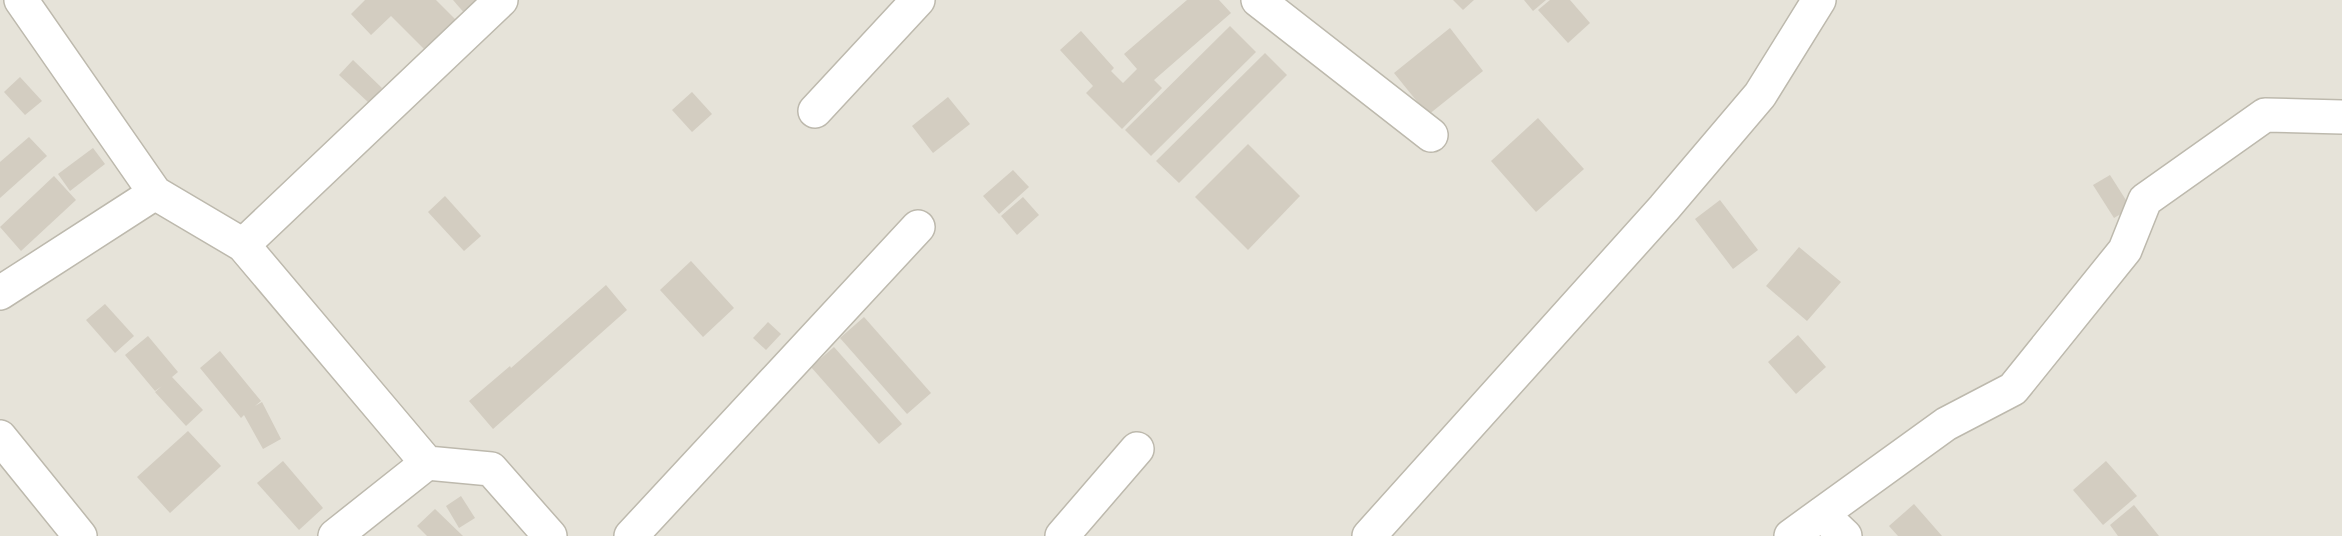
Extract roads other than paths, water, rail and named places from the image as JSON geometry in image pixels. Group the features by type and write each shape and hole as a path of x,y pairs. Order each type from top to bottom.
{"street":[{"path":"21,0 155,193 243,244 427,463"},
{"path":"243,244 501,0"},
{"path":"815,111 918,0"},
{"path":"1258,0 1431,135"},
{"path":"1369,536 1664,208 1760,96 1819,0"},
{"path":"1791,536 1833,525 1946,424 2013,389 2125,250 2145,200 2265,115 2342,117"},
{"path":"0,293 155,193"},
{"path":"631,536 918,227"},
{"path":"0,437 80,536"},
{"path":"1062,536 1137,449"},
{"path":"335,536 427,463 491,469 550,536"}]}
